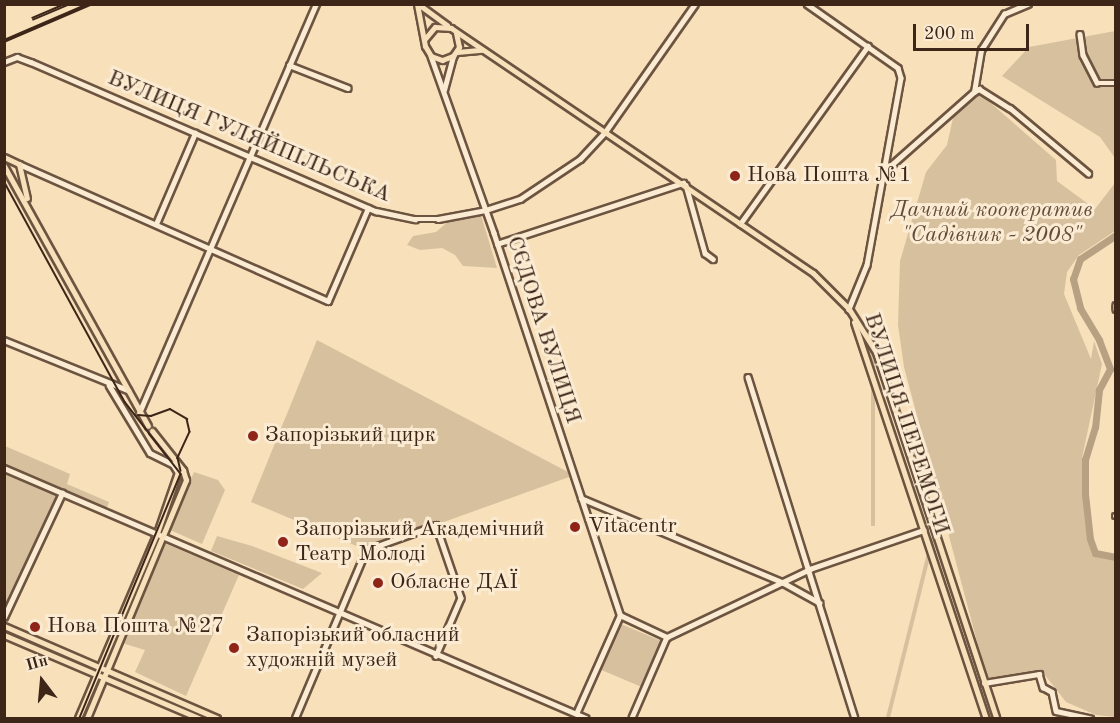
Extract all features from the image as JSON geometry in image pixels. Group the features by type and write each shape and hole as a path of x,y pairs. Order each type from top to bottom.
{"main road":[{"path":"417,4 813,273 849,309"},
{"path":"417,4 424,40 431,56 442,60 455,54 482,50"},
{"path":"424,40 435,27 453,29"},
{"path":"453,29 459,41 455,54"},
{"path":"4,157 19,164 28,203"},
{"path":"4,166 28,203 139,413 186,480 165,536 87,718"},
{"name":"ВУЛИЦЯ ПЕРЕМОГИ","path":"849,309 876,352 996,718"},
{"name":"ВУЛИЦЯ ПЕРЕМОГИ","path":"849,309 986,718"},
{"path":"78,718 158,533 181,471"},
{"path":"924,530 934,527"},
{"path":"4,626 217,718"},
{"path":"4,635 199,718"}],"street":[{"path":"139,413 316,4"},
{"name":"ВУЛИЦЯ ГУЛЯЙПІЛЬСЬКА","path":"4,62 17,57 31,62 368,208 416,219 486,210 520,199 567,169 605,132 695,4"},
{"path":"807,4 901,72 887,168 867,265 849,309"},
{"path":"974,92 981,50 1004,14 1028,4"},
{"path":"1080,34 1083,55 1097,82 1116,83"},
{"path":"740,224 868,46"},
{"path":"444,90 455,54"},
{"name":"СЄДОВА ВУЛИЦЯ","path":"431,56 486,210 620,615"},
{"path":"290,65 348,88"},
{"path":"887,168 979,89 1010,108 1088,173"},
{"path":"156,224 195,133"},
{"path":"19,164 328,301 368,208"},
{"path":"497,244 684,184 705,253 713,259"},
{"path":"4,340 128,390"},
{"path":"748,377 855,718"},
{"path":"110,384 150,453 173,464 181,471"},
{"path":"5,470 158,533 436,656 586,718"},
{"path":"4,617 62,493"},
{"path":"581,498 782,582 820,603"},
{"path":"295,718 337,612 366,550 436,525 461,598 436,656"},
{"path":"632,718 667,637 810,569 924,530"},
{"path":"576,714 620,615 667,637"},
{"path":"984,683 1039,674 1043,687 1052,692 1056,711 1090,718"}],"green space":[{"path":"1115,31 1115,158 1100,137 1002,76 1029,47"},
{"name":"Дачний кооператив \"Садівник - 2008\"","path":"978,92 1056,160 1057,181 1095,209 1115,183 1115,231 1079,255 1067,272 1064,294 1091,359 1094,341 1102,364 1082,458 1083,491 1093,554 1115,560 1115,717 1096,715 1066,702 1041,670 987,679 904,367 898,325 900,261 926,172 947,145 955,109"},
{"path":"481,215 497,268 463,266 455,255 442,248 420,250 407,245 413,236 436,232 450,220"},
{"path":"317,340 568,472 569,477 366,550 251,502"},
{"path":"871,355 875,355 875,526 871,526"},
{"path":"5,446 70,474 67,484 109,502 106,510 5,466"},
{"path":"6,469 62,493 5,617 4,474"},
{"path":"194,472 218,480 225,490 202,544 170,530"},
{"path":"217,536 252,546 322,573 303,589 211,551"},
{"path":"931,537 935,538 890,718 886,718"},
{"path":"164,543 239,575 186,696 135,672 145,650 122,643"},
{"path":"621,624 661,641 641,687 601,670"}],"waterway":[{"path":"1116,235 1080,259 1073,279 1080,308 1099,340 1110,369 1099,390 1095,427 1085,459 1085,494 1090,539 1095,553 1116,557"}],"tram line":[{"path":"4,181 125,402 181,474 80,718"},
{"path":"138,415 151,416 170,409 187,419 190,432 178,458 181,471"}],"railway":[{"path":"32,19 67,4"},
{"path":"4,41 90,4"}],"place":[{"name":"Нова Пошта №1","path":"735,176"},
{"name":"Запорізький цирк","path":"253,436"},
{"name":"Vitacentr","path":"575,527"},
{"name":"Запорізький Академічний Театр Молоді","path":"283,542"},
{"name":"Обласне ДАЇ","path":"378,583"},
{"name":"Нова Пошта №27","path":"35,627"},
{"name":"Запорізький обласний художній музей","path":"234,648"}]}
